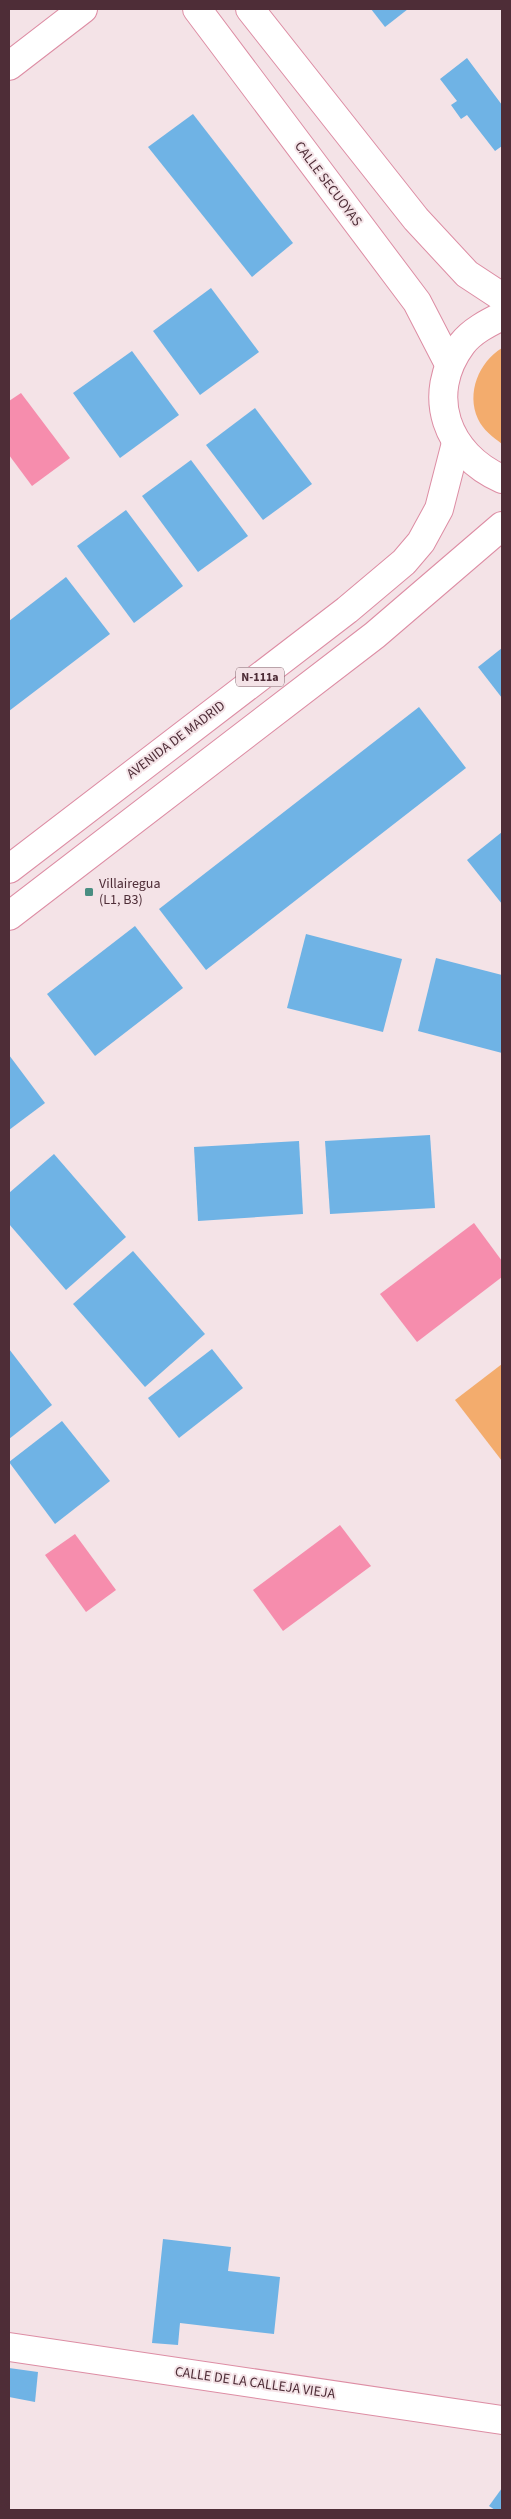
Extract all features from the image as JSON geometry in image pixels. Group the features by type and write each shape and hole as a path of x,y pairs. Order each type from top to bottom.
{"main road":[{"path":"9,66 83,9"},
{"name":"CALLE SECUOYAS","path":"197,9 417,302 450,364"},
{"path":"250,9 416,219 467,274 502,297"},
{"path":"502,316 480,327 462,343 450,364 443,391 445,418 456,443 476,465 502,479"},
{"name":"AVENIDA DE MADRID","path":"9,869 346,610 404,562 420,542 439,509 456,443"},
{"name":"N-111a","path":"9,916 375,635 502,526"},
{"name":"CALLE DE LA CALLEJA VIEJA","path":"9,2347 502,2420"}],"shaded area":[{"path":"502,348 502,444 488,433 480,423 473,399 474,389 481,370 487,361"},
{"path":"21,393 70,458 32,486 9,455 9,401"},
{"path":"474,1223 502,1261 502,1277 417,1342 380,1294"},
{"path":"502,1364 502,1461 455,1400"},
{"path":"340,1525 371,1566 283,1631 253,1590"},
{"path":"75,1534 116,1590 86,1612 45,1555"}],"building":[{"path":"371,9 408,9 385,27"},
{"path":"467,58 502,105 502,146 495,151 467,115 461,119 451,105 457,101 440,79"},
{"path":"193,114 293,243 252,277 148,147"},
{"path":"211,288 259,352 200,395 153,331"},
{"path":"132,351 179,415 120,458 73,393"},
{"path":"255,408 312,484 263,520 206,445"},
{"path":"191,460 248,536 198,572 142,496"},
{"path":"126,510 183,586 134,623 77,546"},
{"path":"66,577 110,634 9,711 9,621"},
{"path":"502,648 502,698 478,667"},
{"path":"419,707 466,768 206,970 159,909"},
{"path":"502,832 502,904 467,860"},
{"path":"135,926 183,988 95,1056 47,994"},
{"path":"306,934 402,959 383,1032 287,1008"},
{"path":"436,958 502,975 502,1053 418,1031"},
{"path":"9,1055 45,1103 9,1130"},
{"path":"430,1135 435,1208 330,1214 325,1141"},
{"path":"299,1141 303,1214 198,1221 194,1147"},
{"path":"54,1154 126,1237 66,1290 9,1224 9,1193"},
{"path":"133,1251 205,1334 145,1387 73,1304"},
{"path":"9,1349 52,1405 9,1439"},
{"path":"212,1349 243,1388 179,1438 148,1398"},
{"path":"62,1421 110,1481 55,1524 9,1462"},
{"path":"163,2239 231,2247 228,2271 280,2277 274,2334 180,2323 178,2345 152,2343"},
{"path":"9,2368 38,2372 35,2402 9,2397"},
{"path":"502,2488 502,2510 495,2510 489,2506"}],"place":[{"name":"Villairegua (L1, B3)","path":"89,892"}]}
